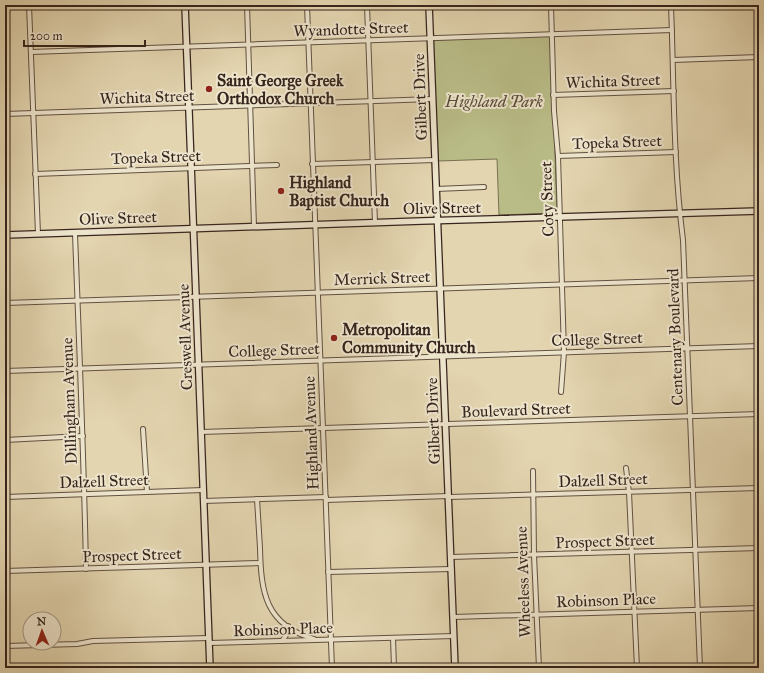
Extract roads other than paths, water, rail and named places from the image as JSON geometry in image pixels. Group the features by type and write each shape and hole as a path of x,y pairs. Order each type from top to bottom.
{"street":[{"path":"29,5 38,234"},
{"name":"Creswell Avenue","path":"185,5 210,668"},
{"path":"247,5 247,45 254,226"},
{"name":"Highland Avenue","path":"307,5 314,225 332,668"},
{"path":"368,5 375,223"},
{"name":"Gilbert Drive","path":"429,5 455,668"},
{"name":"Coty Street","path":"551,5 554,123 558,156 564,352 561,392"},
{"name":"Centenary Boulevard","path":"671,5 676,152 683,240 700,668"},
{"name":"Wyandotte Street","path":"31,52 672,30"},
{"path":"673,60 759,57"},
{"name":"Wichita Street","path":"553,96 674,91"},
{"name":"Wichita Street","path":"5,114 433,99"},
{"name":"Topeka Street","path":"558,156 676,152"},
{"path":"312,164 435,160"},
{"name":"Topeka Street","path":"35,174 277,165"},
{"path":"436,188 484,187"},
{"name":"Olive Street","path":"5,235 759,211"},
{"name":"Dillingham Avenue","path":"75,233 79,369 83,436 86,569"},
{"name":"Merrick Street","path":"5,303 759,278"},
{"name":"College Street","path":"5,371 759,346"},
{"name":"Boulevard Street","path":"201,432 759,414"},
{"path":"143,429 147,492"},
{"path":"5,440 83,436"},
{"path":"626,468 629,492 637,668"},
{"name":"Wheeless Avenue","path":"532,471 539,668"},
{"name":"Dalzell Street","path":"204,501 449,497 759,488"},
{"name":"Dalzell Street","path":"5,497 203,490"},
{"path":"258,499 261,582 265,598 273,611 288,626 302,634 318,640"},
{"name":"Prospect Street","path":"451,557 759,548"},
{"name":"Prospect Street","path":"5,571 260,563"},
{"path":"328,572 452,569"},
{"name":"Robinson Place","path":"453,617 759,608"},
{"path":"282,641 288,632 288,626"},
{"name":"Robinson Place","path":"5,646 77,644 93,642 282,641 454,636"},
{"path":"393,638 394,668"}],"place":[{"name":"Saint George Greek Orthodox Church","path":"209,89"},
{"name":"Highland Baptist Church","path":"281,191"},
{"name":"Metropolitan Community Church","path":"334,338"}],"park label":[{"name":"Highland Park","path":"494,101"}]}
